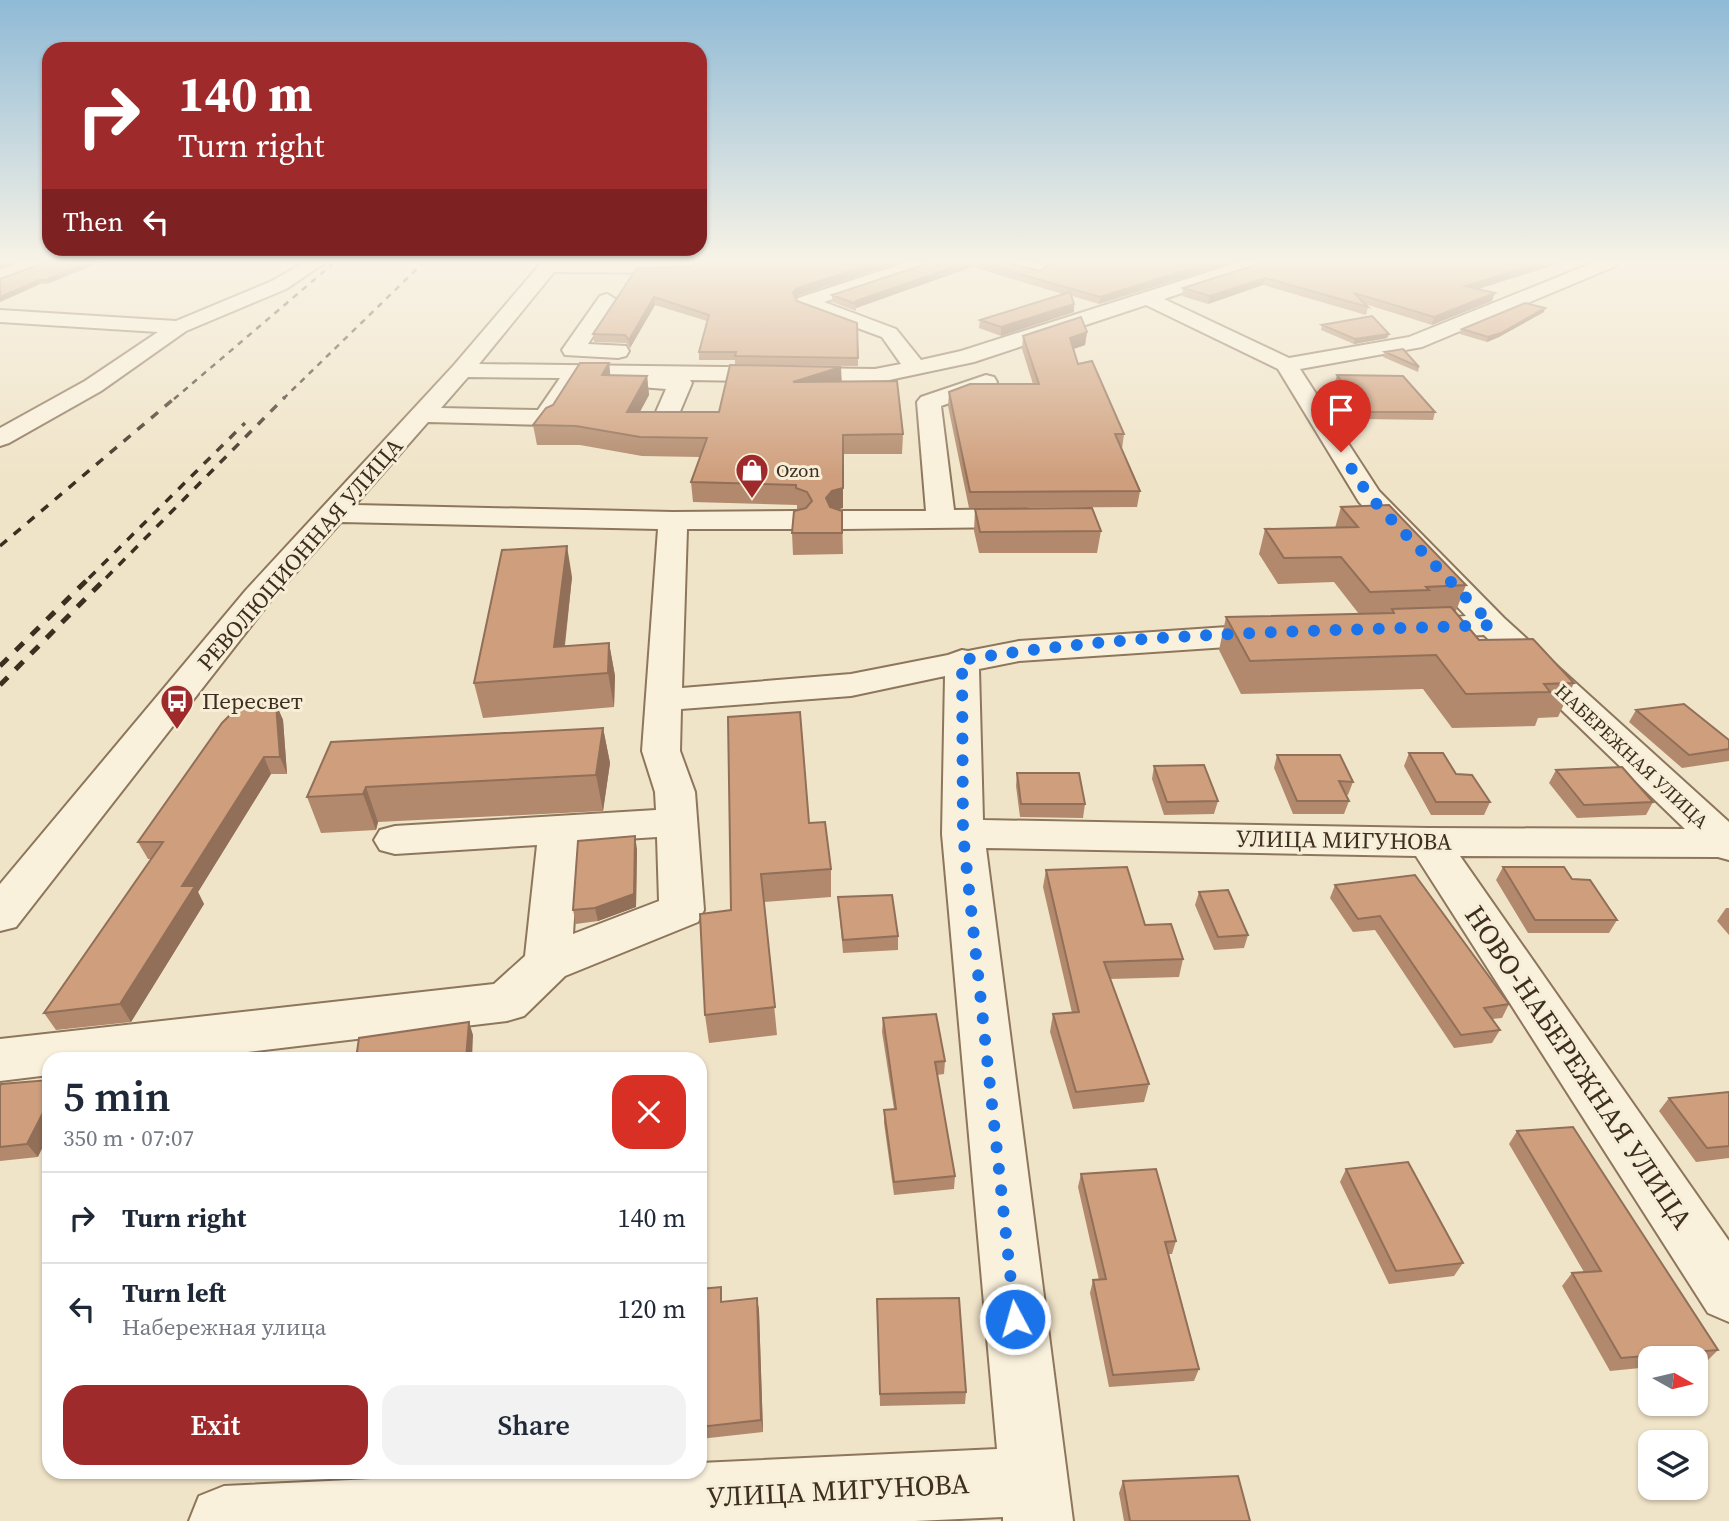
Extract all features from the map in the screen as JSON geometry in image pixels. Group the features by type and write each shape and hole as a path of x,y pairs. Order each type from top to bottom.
{"street":[{"path":"0,438 93,386 170,333"},
{"name":"РЕВОЛЮЦИОННАЯ УЛИЦА","path":"0,915 257,597 493,333"},
{"path":"585,333 573,351 635,351 623,372"},
{"path":"888,333 914,366"},
{"path":"458,375 623,372 875,376 966,357 1040,333"},
{"path":"1220,333 1286,365 1414,342 1436,333"},
{"name":"НАБЕРЕЖНАЯ УЛИЦА","path":"1286,365 1369,496 1492,625 1727,844"},
{"path":"458,375 681,383 664,421"},
{"path":"422,415 545,418 569,381"},
{"path":"941,519 929,402 986,382"},
{"path":"333,513 673,521 796,520"},
{"path":"843,520 1050,518"},
{"path":"70,1052 507,1002 548,962 682,910 675,792 661,751 673,521"},
{"path":"1380,630 1492,625"},
{"path":"663,700 850,685 962,660 1019,651 1199,637 1311,633"},
{"path":"962,660 963,834 1035,1501"},
{"path":"395,840 677,822"},
{"path":"548,962 559,830"},
{"name":"УЛИЦА МИГУНОВА","path":"963,834 1727,844"},
{"name":"НОВО-НАБЕРЕЖНАЯ УЛИЦА","path":"1428,842 1729,1292"},
{"path":"0,1060 42,1055"},
{"name":"УЛИЦА МИГУНОВА","path":"224,1521 1035,1501"}],"building":[{"path":"633,333 629,340 625,335 593,334"},
{"path":"704,333 857,333 858,358 735,356 736,352 699,352"},
{"path":"1032,333 1084,333 1070,338 1078,364 1092,361 1124,434 1115,434 1140,491 970,492 949,392 970,384 1039,384 1023,336"},
{"path":"1341,333 1389,334 1355,339"},
{"path":"1475,333 1501,333 1488,337"},
{"path":"1403,349 1419,367 1385,352"},
{"path":"580,363 609,363 602,375 647,376 627,412 719,412 730,365 841,367 793,382 897,381 903,434 843,435 843,488 832,491 826,498 830,507 842,511 842,533 792,533 794,511 806,508 812,501 807,492 796,488 796,485 691,482 707,438 640,437 576,426 533,425 546,408 553,405"},
{"path":"1337,375 1403,376 1435,412 1362,412"},
{"path":"1389,505 1466,585 1426,587 1429,590 1370,592 1341,557 1284,558 1265,529 1358,527 1341,507"},
{"path":"1092,508 1101,531 980,532 975,509"},
{"path":"567,546 554,647 609,643 608,673 474,683 502,550"},
{"path":"1451,607 1479,640 1533,639 1574,683 1544,684 1550,692 1466,694 1436,655 1250,661 1226,617 1394,613 1392,609"},
{"path":"241,704 276,704 280,757 264,757 182,886 195,886 120,1004 44,1013 163,842 138,842 222,723"},
{"path":"1684,704 1729,740 1729,749 1689,755 1636,710"},
{"path":"800,712 809,823 825,822 831,869 761,874 775,1007 705,1015 700,914 731,910 728,717"},
{"path":"603,728 596,775 366,787 363,794 307,797 331,742"},
{"path":"1409,753 1443,753 1456,774 1472,775 1490,802 1436,802"},
{"path":"1277,755 1340,755 1353,782 1339,781 1349,801 1297,801"},
{"path":"1204,765 1218,801 1167,802 1154,766"},
{"path":"1622,767 1653,802 1584,805 1556,770"},
{"path":"1017,773 1079,773 1085,804 1021,804"},
{"path":"635,836 634,894 595,908 573,910 578,841"},
{"path":"1127,867 1145,925 1171,924 1183,959 1104,962 1149,1084 1076,1092 1053,1014 1079,1012 1046,870"},
{"path":"1503,867 1564,867 1572,879 1590,880 1617,920 1535,920"},
{"path":"1415,875 1509,1004 1484,1008 1500,1030 1461,1035 1380,916 1358,919 1335,885"},
{"path":"1228,890 1248,935 1218,937 1199,892"},
{"path":"892,895 898,936 843,940 838,897"},
{"path":"936,1014 945,1061 935,1062 955,1176 894,1182 884,1110 896,1109 883,1018"},
{"path":"469,1022 467,1052 357,1052 359,1038"},
{"path":"42,1081 42,1115 27,1144 0,1147 1,1084"},
{"path":"1729,1092 1729,1146 1707,1148 1669,1098"},
{"path":"1573,1127 1718,1350 1708,1351 1708,1346 1638,1346 1638,1357 1621,1358 1572,1273 1601,1271 1517,1131"},
{"path":"1408,1162 1463,1263 1396,1271 1346,1169"},
{"path":"1156,1169 1176,1241 1165,1242 1199,1369 1113,1375 1093,1280 1106,1279 1081,1174"},
{"path":"721,1287 721,1302 757,1298 761,1420 707,1426 707,1288"},
{"path":"959,1298 966,1392 880,1394 877,1299"},
{"path":"1238,1476 1250,1521 1130,1521 1123,1481"}],"railway":[{"path":"174,399 252,333"},
{"path":"284,398 351,333"},
{"path":"0,546 176,397"},
{"path":"106,578 284,398"},
{"path":"89,578 245,423"},
{"path":"0,666 91,576"},
{"path":"0,685 108,576"}],"place":[{"name":"Ozon","path":"752,500"},
{"name":"Пересвет","path":"177,731"}],"route":[{"path":"1015,1319 963,834 962,660 1019,651 1199,637 1492,625 1369,496 1341,452"}]}
